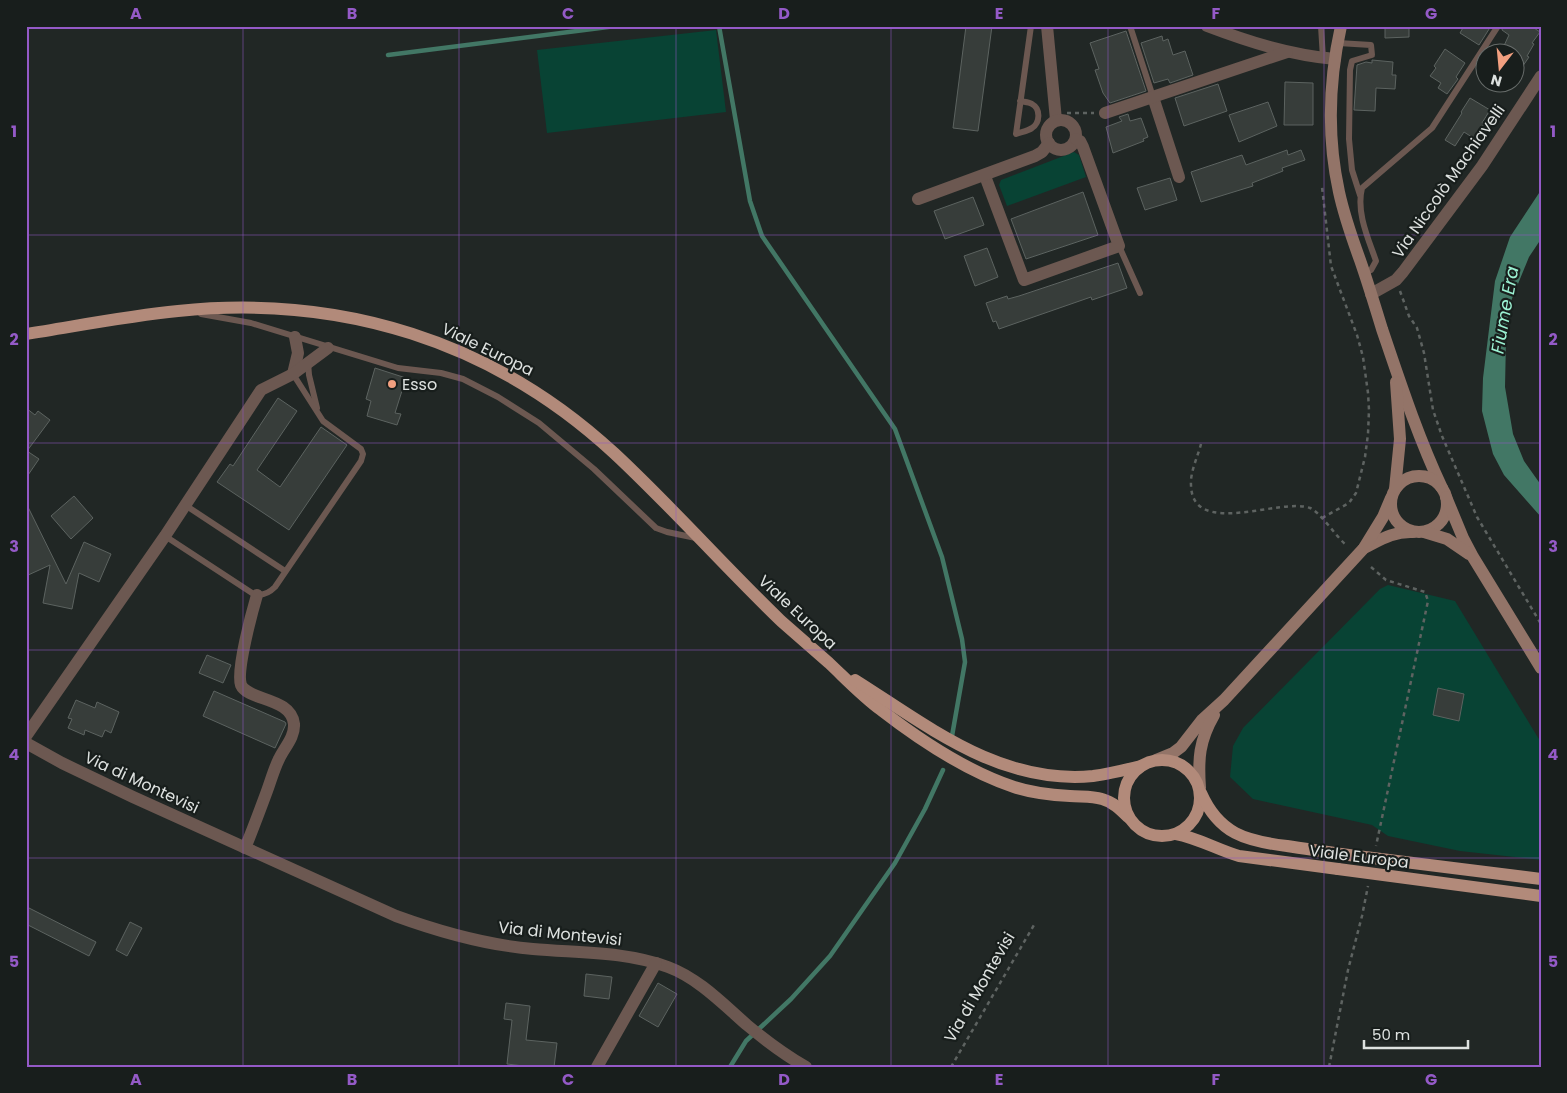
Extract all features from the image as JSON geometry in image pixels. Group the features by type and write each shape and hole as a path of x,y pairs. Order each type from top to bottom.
{"main road":[{"name":"Viale Europa","path":"26,334 180,310 267,308 337,314 417,334 466,354 526,386 580,424 614,453 784,623 880,710 918,737 974,770 1008,785 1029,791 1056,796 1103,799 1115,805 1146,833 1162,837 1176,834 1239,856 1541,896"},
{"name":"Viale Europa","path":"832,665 940,734 1000,765 1036,774 1071,777 1104,774 1141,766 1156,760 1164,760 1180,764 1192,774 1206,805 1216,818 1231,832 1241,837 1270,844 1341,854 1541,879"},
{"path":"1128,816 1124,801 1126,785 1141,766"},
{"path":"1176,834 1187,828 1196,818 1200,805 1200,790"}],"street":[{"path":"1047,26 1056,117 1048,127 1046,135 1049,143 1056,149 1061,150 1072,146 1076,139 1075,128 1066,120 1056,117"},
{"path":"1208,26 1287,52 1329,59"},
{"path":"1341,26 1338,42 1329,59 1331,119 1338,190 1364,274 1431,465 1463,538 1541,668"},
{"path":"1105,113 1287,52"},
{"name":"Via Niccolò Machiavelli","path":"1371,294 1396,280 1403,272 1482,166 1541,76"},
{"path":"1152,97 1179,177"},
{"path":"985,176 1024,280 1119,246 1083,147 1080,141 1076,139"},
{"path":"918,199 985,176 1035,156 1042,152 1049,143"},
{"path":"292,374 298,353 295,337"},
{"path":"26,736 165,536 261,390 292,374 328,348"},
{"path":"1394,362 1400,439 1391,507 1393,516 1398,524 1406,529 1447,539 1473,557"},
{"path":"1156,760 1173,753 1181,747 1202,720 1224,700 1364,548 1383,517 1393,493 1401,482 1418,476 1427,477 1436,482 1444,493 1447,506 1445,515 1440,523 1433,528 1420,532 1404,532 1390,535 1364,548"},
{"path":"245,848 278,760 294,728 292,719 282,706 245,689 241,684 241,666 258,596"},
{"path":"1200,790 1199,755 1201,745 1207,728 1224,700"},
{"name":"Via di Montevisi","path":"26,743 105,784 396,916 426,927 509,946 625,956 670,967 697,984 766,1040 806,1067"},
{"path":"597,1067 656,963"}],"lane":[{"path":"1020,102 1032,104 1037,108 1038,121 1032,129 1016,134 1020,102 1031,26"},
{"path":"1130,26 1152,97"},
{"path":"1321,26 1329,59"},
{"path":"1364,274 1371,270 1376,260 1360,209 1362,188 1432,128 1498,26"},
{"path":"1338,42 1366,44 1371,46 1372,50 1372,55 1352,61 1350,70 1349,139 1352,170 1360,196"},
{"path":"1119,246 1140,293"},
{"path":"180,310 251,323 398,368 450,375 463,379 498,397 539,423 594,469 652,525 667,532 699,538"},
{"path":"308,362 312,388 320,416"},
{"path":"165,536 258,596 271,591 361,462 363,454 361,449 323,421 292,374"},
{"path":"185,504 285,571"}],"path":[{"path":"1056,117 1105,113"},
{"path":"1322,187 1331,266 1357,335 1363,358 1369,410 1365,457 1356,493 1349,503 1322,518"},
{"path":"1396,280 1409,316 1417,328 1424,353 1433,410 1442,436 1477,517 1541,624"},
{"path":"1201,444 1190,486 1193,497 1203,508 1215,513 1231,514 1299,507 1309,508 1322,518 1334,534 1345,544"},
{"path":"1371,567 1386,580 1425,592 1428,601 1376,846"},
{"path":"1329,1067 1348,970 1368,886"},
{"name":"Via di Montevisi","path":"951,1067 1034,924"}],"shaded area":[{"path":"716,30 726,112 547,133 537,50"},
{"path":"1074,152 1079,155 1086,177 1007,206 999,185 1001,180"},
{"path":"1388,585 1455,601 1541,742 1541,860 1460,851 1388,836 1372,825 1253,799 1230,777 1233,746 1243,728 1380,589"}],"water":[{"name":"Fiume Era","path":"1541,190 1541,239 1529,257 1509,306 1505,387 1513,434 1524,461 1541,485 1541,517 1504,475 1493,454 1482,411 1483,378 1495,281 1510,237"}],"building":[{"path":"966,26 992,26 978,131 953,128"},
{"path":"1385,26 1409,26 1409,37 1385,38"},
{"path":"1464,26 1491,26 1481,42 1474,42 1460,33"},
{"path":"1503,26 1531,26 1540,32 1532,43 1534,44 1524,64 1524,42 1506,42 1509,35 1502,30"},
{"path":"1126,31 1146,91 1110,103 1103,93 1095,70 1099,69 1090,43"},
{"path":"1162,36 1163,41 1168,39 1173,55 1185,51 1193,75 1170,83 1168,79 1154,83 1141,43"},
{"path":"1445,49 1465,63 1456,77 1458,79 1447,94 1438,88 1441,83 1430,76"},
{"path":"1372,60 1393,62 1392,75 1396,75 1395,89 1376,88 1375,111 1354,110 1357,65 1366,62 1372,63"},
{"path":"1285,82 1313,83 1313,125 1284,125"},
{"path":"1218,84 1227,111 1184,126 1175,98"},
{"path":"1470,98 1490,110 1475,139 1464,132 1455,146 1445,140"},
{"path":"1268,102 1277,126 1239,142 1229,115"},
{"path":"1128,114 1130,121 1141,118 1148,137 1143,139 1144,141 1113,153 1106,127 1122,121 1119,117"},
{"path":"1287,150 1288,155 1301,150 1305,160 1282,168 1283,171 1252,183 1253,186 1201,202 1191,172 1242,155 1246,165"},
{"path":"1170,178 1177,200 1145,210 1137,188"},
{"path":"1083,192 1098,235 1026,259 1011,219"},
{"path":"973,197 984,225 945,239 934,211"},
{"path":"987,248 998,277 975,286 964,256"},
{"path":"1118,263 1127,288 1092,300 1091,297 999,329 996,321 993,322 986,303 1007,296 1008,299 1019,296"},
{"path":"375,368 406,378 395,413 401,414 397,425 367,416 371,401 366,399"},
{"path":"278,398 297,411 257,470 280,487 321,427 347,445 289,530 217,482 230,464 233,466"},
{"path":"26,408 35,415 38,411 50,420 27,451 39,459 26,478"},
{"path":"74,496 93,518 71,539 51,516"},
{"path":"26,503 66,584 84,542 111,554 99,582 79,573 72,609 43,603 50,565 26,576"},
{"path":"207,655 231,665 223,683 199,673"},
{"path":"1438,688 1464,694 1459,721 1433,715"},
{"path":"214,691 285,722 286,724 275,748 203,716"},
{"path":"76,700 95,708 97,702 119,712 111,733 105,730 102,737 85,730 84,735 68,728 72,719 68,718"},
{"path":"29,908 96,942 89,956 26,924 26,914"},
{"path":"130,922 142,928 127,956 116,950"},
{"path":"586,974 612,977 609,999 584,996"},
{"path":"658,983 677,994 658,1027 639,1016"},
{"path":"506,1003 530,1006 526,1040 557,1043 554,1067 507,1064 512,1020 504,1019"}],"waterway":[{"path":"388,55 616,26"},
{"path":"719,26 750,201 762,236 895,429 942,557 962,639 965,662 952,736"},
{"path":"730,1067 746,1041 791,999 830,956 895,863 925,809 943,770"}],"place":[{"name":"Esso","path":"392,384"}]}
